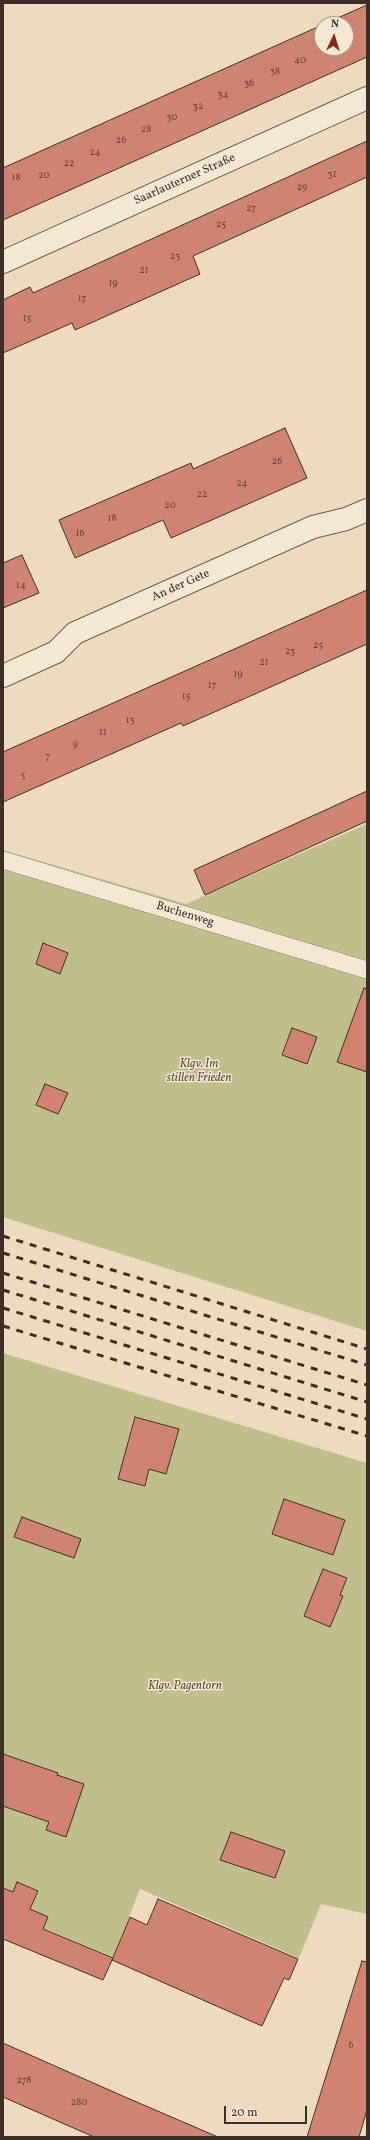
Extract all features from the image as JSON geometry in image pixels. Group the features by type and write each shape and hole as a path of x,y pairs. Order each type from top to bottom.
{"street":[{"name":"Saarlauterner Straße","path":"3,262 367,98"},
{"name":"An der Gete","path":"3,676 56,652 75,633 313,527 346,519 367,510"}],"lane":[{"name":"Buchenweg","path":"3,860 367,970"}],"green space":[{"name":"Klgv. Im stillen Frieden","path":"367,824 367,1331 3,1217 3,850 186,904"},
{"name":"Klgv. Pagentorn","path":"3,1353 367,1463 367,1914 321,1904 299,1958 140,1889 113,1957 3,1912"}],"building":[{"path":"367,5 367,57 3,220 3,168 314,29 314,56 354,56 354,16 342,16"},
{"path":"367,141 367,177 193,256 200,274 75,330 72,323 3,353 3,300 30,287 33,293"},
{"path":"285,428 307,478 171,538 163,520 75,558 59,520 191,463 193,469"},
{"path":"22,555 39,593 3,608 3,563"},
{"path":"367,590 367,644 183,726 181,723 3,802 3,752"},
{"path":"367,791 367,821 205,895 194,870"},
{"path":"43,943 68,953 60,974 36,964"},
{"path":"364,988 367,989 367,1072 337,1062"},
{"path":"292,1028 317,1037 307,1064 282,1055"},
{"path":"45,1084 68,1093 58,1114 36,1105"},
{"path":"135,1417 179,1429 166,1474 149,1469 145,1486 118,1479"},
{"path":"284,1499 345,1520 333,1555 272,1534"},
{"path":"22,1517 81,1539 74,1558 14,1537"},
{"path":"323,1569 347,1578 340,1595 343,1596 330,1627 304,1616"},
{"path":"3,1754 58,1773 57,1775 84,1784 66,1837 46,1830 49,1822 3,1806"},
{"path":"231,1832 285,1851 275,1878 220,1860"},
{"path":"17,1882 38,1891 30,1909 48,1917 43,1929 113,1958 103,1980 3,1939 3,1888 13,1892"},
{"path":"158,1899 298,1959 289,1980 284,1978 262,2026 112,1960 130,1917 147,1925"},
{"path":"362,1961 367,1962 367,2110 359,2137 307,2137"},
{"path":"3,2043 218,2137 94,2137 3,2097"}],"railway":[{"path":"3,1236 367,1349"},
{"path":"3,1253 367,1365"},
{"path":"3,1273 367,1385"},
{"path":"3,1290 367,1402"},
{"path":"3,1308 367,1419"},
{"path":"3,1326 367,1436"}]}
